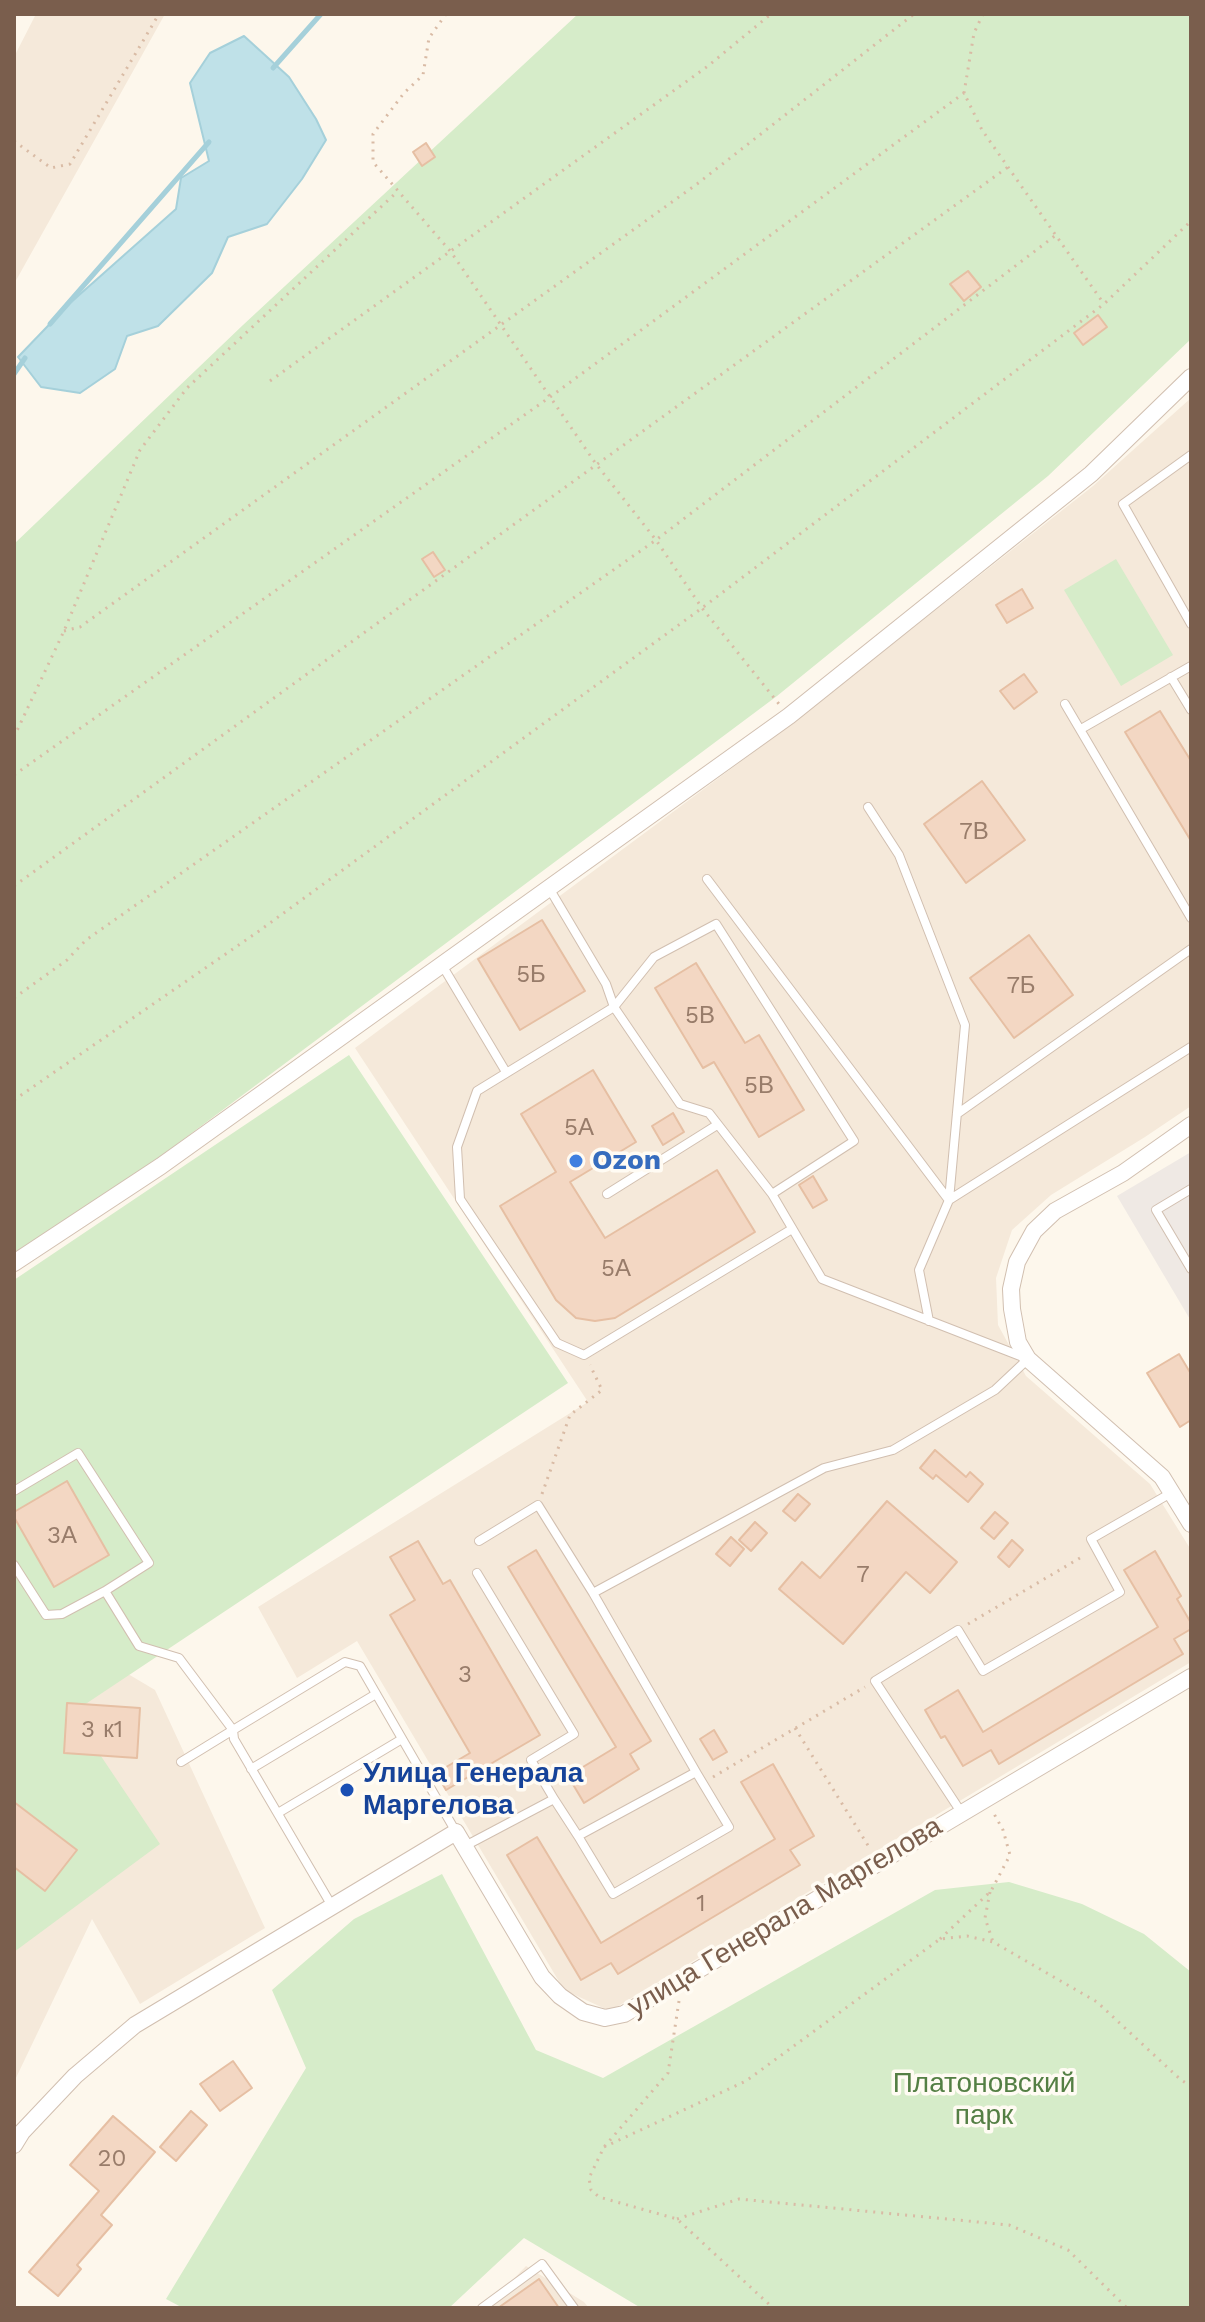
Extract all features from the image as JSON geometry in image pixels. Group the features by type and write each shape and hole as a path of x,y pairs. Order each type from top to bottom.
{"street":[{"path":"14,1263 161,1166 789,716 1091,474 1191,377"},
{"path":"1191,1125 1123,1173 1055,1211 1034,1231 1017,1262 1011,1289 1018,1342 1028,1359 1162,1477 1191,1524"},
{"name":"улица Генерала Маргелова","path":"460,1839 542,1977 560,1996 583,2012 605,2018 624,2014 1191,1677"},
{"path":"14,2145 22,2132 75,2076 135,2025 332,1906 460,1839"}],"lane":[{"path":"1191,455 1123,504 1191,624"},
{"path":"1081,729 1191,666"},
{"path":"1171,677 1191,710"},
{"path":"1065,704 1191,918"},
{"path":"868,807 899,855 965,1025 949,1200 919,1270 929,1321"},
{"path":"707,879 949,1200"},
{"path":"549,888 606,984 614,1007 680,1104 709,1113 772,1194 822,1279 1028,1359 995,1390 893,1450 824,1468 593,1593"},
{"path":"772,1194 854,1141 716,924 654,957 614,1007 477,1091 457,1147 460,1199 557,1343 584,1355 792,1229"},
{"path":"957,1114 1191,949"},
{"path":"442,965 506,1072"},
{"path":"949,1200 1191,1047"},
{"path":"607,1194 717,1125"},
{"path":"1191,1189 1156,1210 1191,1269"},
{"path":"14,1491 78,1453 149,1563 62,1614 46,1615 14,1565"},
{"path":"961,1812 875,1681 958,1630 983,1671 1120,1592 1091,1539 1172,1493"},
{"path":"477,1573 574,1734 531,1760 613,1894 729,1827 593,1593 538,1505 479,1541"},
{"path":"105,1591 139,1646 179,1658 233,1730 234,1739 332,1906"},
{"path":"181,1762 345,1662 360,1666 460,1839 554,1799"},
{"path":"251,1769 376,1694"},
{"path":"278,1813 402,1739"},
{"path":"578,1836 696,1772"},
{"path":"482,2308 542,2264 574,2308"}],"path":[{"path":"14,141 51,168 70,164 159,14"},
{"path":"446,14 429,38 423,75 404,93 373,134 373,162 451,252 596,464 656,540 702,608 789,716"},
{"path":"270,381 708,66 771,14"},
{"path":"64,631 80,627 697,184 914,14"},
{"path":"983,14 974,33 964,93 982,130 1104,304"},
{"path":"14,775 550,397 964,93"},
{"path":"14,886 1008,167"},
{"path":"14,737 64,631 140,450 187,388 398,191"},
{"path":"14,1100 259,931 702,608 1104,304 1191,221"},
{"path":"14,998 67,960 86,940 656,540 1056,235"},
{"path":"538,1505 570,1415 602,1390 584,1355"},
{"path":"958,1630 1096,1549"},
{"path":"702,1783 875,1681"},
{"path":"795,1728 878,1862"},
{"path":"989,1806 1003,1830 1010,1855 991,1891 985,1918 993,1942"},
{"path":"604,2147 746,2081 940,1939 991,1891"},
{"path":"940,1939 967,1936 993,1942 1097,2002 1191,2086"},
{"path":"676,1984 680,1992 668,2073 604,2147 589,2178 591,2190 599,2197 677,2219 773,2308"},
{"path":"677,2219 739,2199 1009,2225 1068,2250 1127,2308"}],"shaded area":[{"path":"36,14 165,14 14,284 14,57"},
{"path":"1191,398 1191,1106 1051,1195 1012,1230 996,1278 998,1325 1026,1376 1150,1484 1191,1550 1191,1662 610,2011 564,1990 357,1641 297,1678 258,1607 588,1402 355,1048 786,728 1093,486"},
{"path":"1191,1152 1191,1321 1117,1196"},
{"path":"14,1597 81,1646 155,1690 265,1928 140,2004 92,1919 14,2082"},
{"path":"526,2266 584,2302 589,2308 486,2308"}],"green space":[{"path":"578,14 1191,14 1191,339 1048,476 777,696 157,1159 14,1253 14,544 243,325"},
{"path":"1116,559 1173,655 1121,686 1064,590"},
{"path":"349,1055 568,1383 72,1713 160,1844 14,1952 14,1280"},
{"name":"Платоновский парк","path":"442,1874 536,2050 603,2078 935,1890 1009,1882 1082,1904 1144,1934 1191,1972 1191,2308 641,2308 524,2238 449,2308 183,2308 166,2299 306,2068 272,1990 354,1919"}],"water":[{"path":"244,36 289,77 326,140 302,179 267,224 228,237 212,273 158,326 127,336 115,369 80,393 41,387 18,357 69,304 176,209 181,178 209,161 190,83 210,53"}],"building":[{"path":"426,143 435,157 422,166 413,152"},
{"path":"968,271 981,287 964,301 950,284"},
{"path":"1098,315 1107,327 1083,345 1074,333"},
{"path":"433,552 445,570 434,577 422,559"},
{"path":"1022,589 1033,608 1007,623 996,605"},
{"path":"1024,674 1037,692 1014,709 1000,691"},
{"path":"1160,711 1191,761 1191,841 1125,732"},
{"path":"982,781 1025,840 966,883 924,824"},
{"path":"542,920 585,991 520,1030 478,959"},
{"path":"1029,935 1073,995 1014,1038 970,978"},
{"path":"696,963 745,1043 759,1035 804,1110 759,1137 714,1062 703,1068 655,988"},
{"path":"593,1070 636,1142 570,1182 605,1238 717,1170 755,1232 615,1318 595,1321 576,1318 556,1300 500,1206 556,1172 521,1114"},
{"path":"673,1113 684,1132 663,1145 652,1126"},
{"path":"813,1176 827,1200 813,1208 799,1185"},
{"path":"1179,1354 1191,1374 1191,1420 1180,1427 1147,1373"},
{"path":"935,1450 966,1477 970,1472 983,1484 968,1502 936,1475 933,1479 920,1468"},
{"path":"67,1481 109,1555 54,1587 14,1512"},
{"path":"798,1494 810,1504 795,1521 783,1511"},
{"path":"887,1501 957,1562 930,1593 906,1572 843,1644 779,1589 802,1562 820,1578"},
{"path":"995,1512 1008,1523 994,1539 981,1528"},
{"path":"755,1522 767,1533 751,1551 739,1540"},
{"path":"731,1537 744,1549 730,1566 716,1554"},
{"path":"1012,1540 1023,1550 1009,1567 998,1557"},
{"path":"418,1541 443,1584 450,1580 540,1735 446,1790 436,1773 470,1753 390,1615 415,1600 390,1557"},
{"path":"536,1550 651,1741 630,1754 639,1769 584,1803 568,1776 616,1747 508,1567"},
{"path":"1155,1551 1181,1596 1177,1599 1191,1623 1191,1629 1174,1639 1183,1654 999,1764 991,1750 963,1766 945,1736 941,1738 925,1710 958,1690 983,1732 1158,1627 1124,1570"},
{"path":"67,1703 140,1708 137,1758 64,1753"},
{"path":"714,1730 727,1752 713,1760 700,1739"},
{"path":"773,1764 814,1836 790,1850 800,1865 618,1974 611,1963 581,1980 507,1855 537,1837 601,1943 775,1839 741,1782"},
{"path":"14,1802 77,1850 45,1891 14,1867"},
{"path":"233,2061 252,2088 220,2111 200,2084"},
{"path":"191,2111 207,2125 176,2161 160,2147"},
{"path":"113,2116 155,2152 101,2215 112,2225 77,2265 81,2269 58,2296 29,2272 99,2191 70,2165"},
{"path":"539,2279 559,2308 498,2308"}],"waterway":[{"path":"273,68 321,14"},
{"path":"50,324 209,142"},
{"path":"14,374 25,358"}],"place":[{"name":"Ozon","path":"576,1161"},
{"name":"Улица Генерала Маргелова","path":"347,1790"}]}
